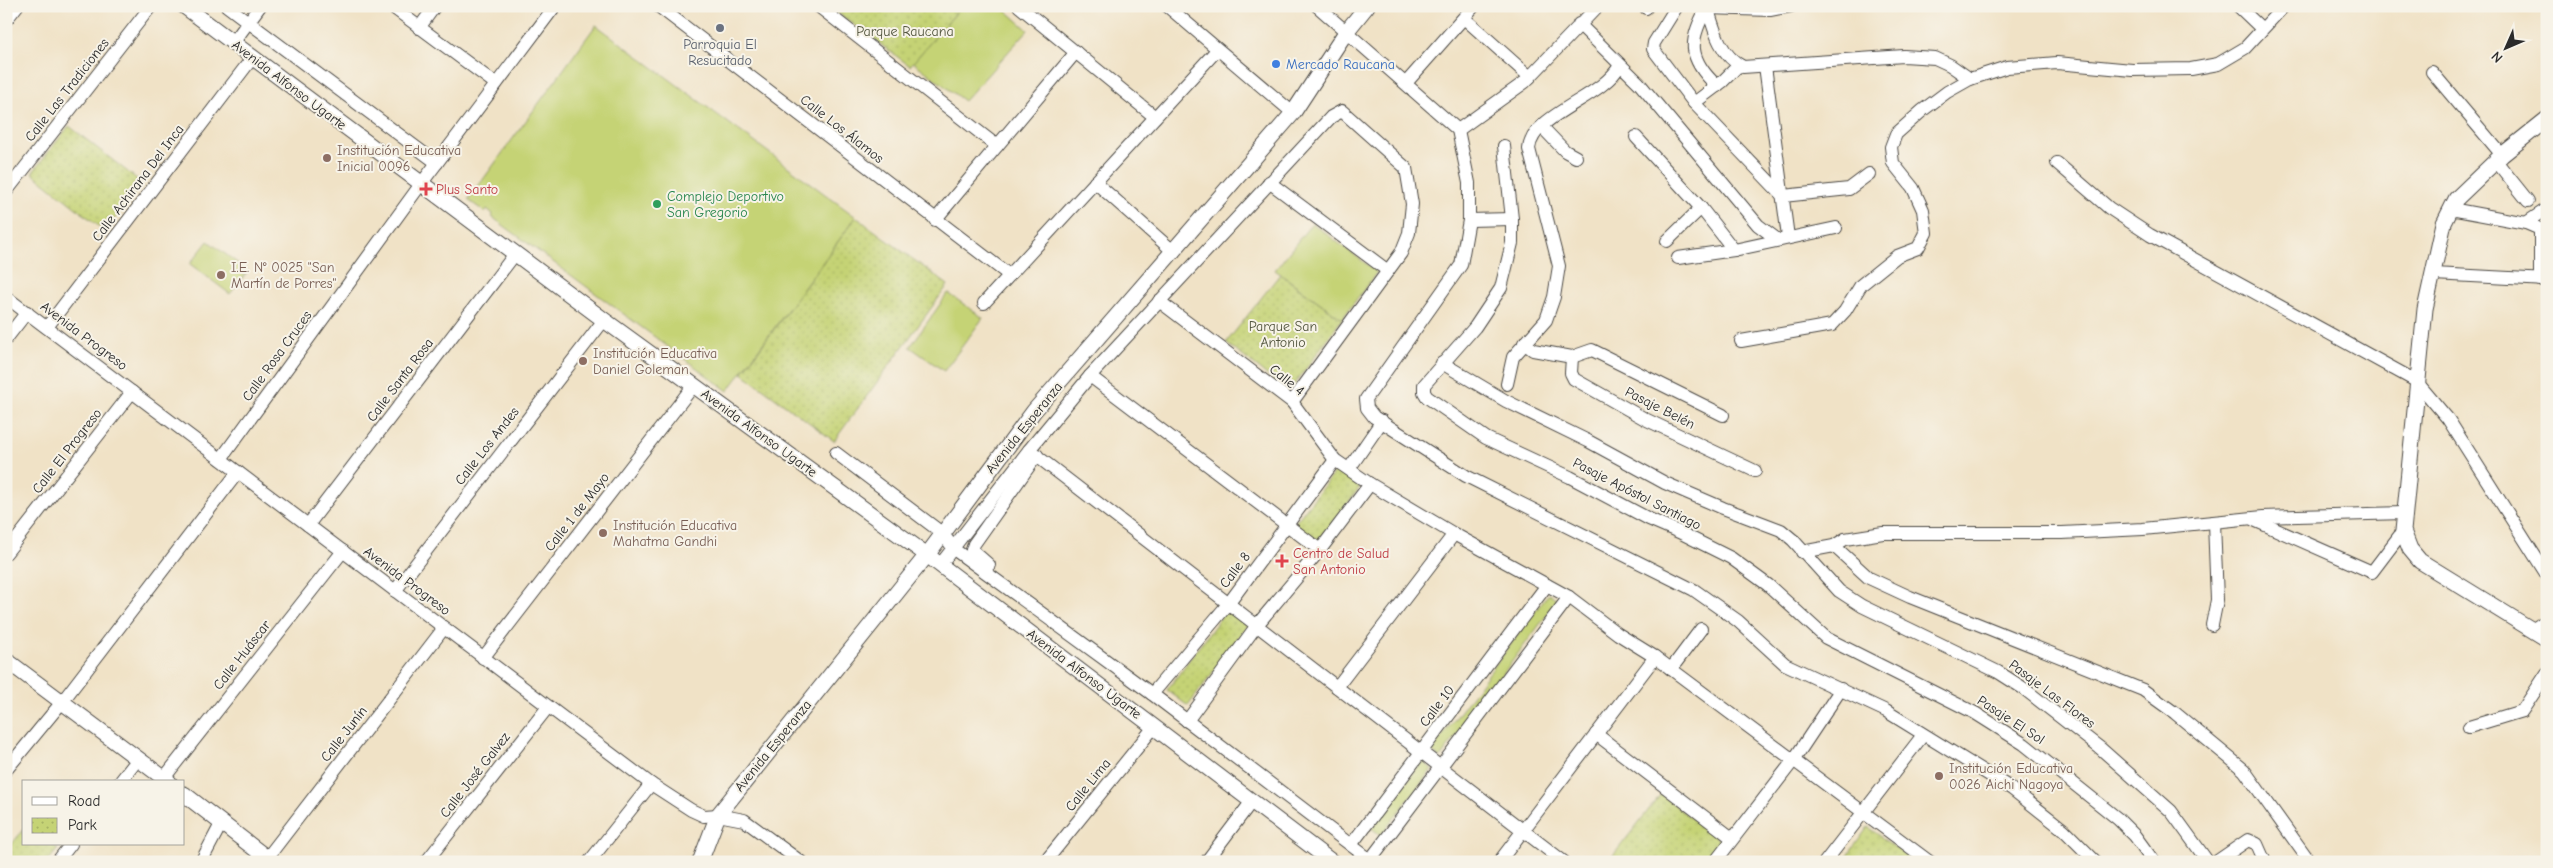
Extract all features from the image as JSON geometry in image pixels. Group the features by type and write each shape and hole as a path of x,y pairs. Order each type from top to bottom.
{"street":[{"path":"6,20 17,6"},
{"name":"Calle Las Tradiciones","path":"6,192 151,6"},
{"name":"Avenida Alfonso Ugarte","path":"184,6 604,320 927,555 1332,862"},
{"path":"226,6 437,163"},
{"path":"233,43 260,6"},
{"path":"391,6 496,84"},
{"path":"419,28 435,6"},
{"name":"Calle Rosa Cruces","path":"221,459 421,184 555,6"},
{"path":"818,6 997,146"},
{"path":"1019,6 1155,117"},
{"path":"1167,6 1293,113"},
{"path":"1317,6 1458,130 1469,183 1469,220 1461,266 1366,399 1366,408 1382,421 1466,476 1694,590 1738,621 1785,664 1886,711 2012,789 2048,816 2096,862"},
{"name":"Avenida Esperanza","path":"700,862 718,815 927,555 942,532 1034,411 1293,113 1346,32 1367,6"},
{"path":"1406,83 1474,6"},
{"path":"1458,130 1530,77 1598,6"},
{"path":"1678,6 1654,43 1654,49 1694,103 1783,196"},
{"path":"1707,7 1770,10 1791,6"},
{"path":"2238,6 2262,30"},
{"path":"1741,342 1832,325 1845,310 1861,285 1898,256 1918,248 1926,233 1923,210 1913,188 1893,163 1892,147 1896,134 1923,110 1970,80 2007,67 2057,63 2132,70 2191,69 2218,64 2244,48 2284,6"},
{"path":"1707,7 1693,37 1694,53 1702,72 1717,86"},
{"path":"1707,7 1720,44 1728,57 1743,68 1904,56 1934,58 1950,65 1970,80"},
{"name":"Calle Los Álamos","path":"663,8 1009,276"},
{"path":"1464,18 1530,77"},
{"path":"1579,24 1620,65 1700,154 1758,225 1783,239"},
{"path":"984,302 1217,50"},
{"path":"935,220 1076,52"},
{"name":"Calle Achirana Del Inca","path":"47,327 252,57"},
{"path":"1507,384 1514,357 1524,343 1546,320 1554,297 1559,266 1529,149 1530,139 1568,106 1602,87 1614,76 1620,65"},
{"path":"1694,103 1717,86 1739,65"},
{"path":"1765,66 1783,196 1783,239"},
{"path":"2432,72 2499,158 2528,201"},
{"path":"940,565 955,550 1033,453 1090,376 1269,182 1331,117 1342,111 1406,168 1412,204 1409,233 1401,254 1292,402"},
{"path":"2547,120 2499,158 2456,199 2444,223 2425,309 2416,380 2403,531 2410,549 2420,561 2547,639"},
{"path":"1542,127 1565,151 1576,157"},
{"path":"1636,137 1701,208 1734,250"},
{"path":"1442,363 1475,327 1501,288 1512,243 1512,219 1504,146"},
{"path":"2057,163 2109,208 2150,235 2416,380 2448,419 2547,575"},
{"path":"1783,196 1850,189 1869,174"},
{"path":"1095,182 1174,252"},
{"path":"1269,182 1388,271"},
{"path":"1667,240 1701,208"},
{"path":"2434,274 2543,280 2543,231 2526,223 2451,209"},
{"path":"2526,223 2547,209"},
{"path":"1469,220 1512,219"},
{"path":"1678,258 1734,250 1836,228"},
{"name":"Calle Santa Rosa","path":"308,525 515,254"},
{"name":"Avenida Progreso","path":"6,297 651,784 691,810 704,816 718,815 744,820 801,862"},
{"name":"Calle 4","path":"1159,301 1292,402 1335,460 1370,484 1454,534 1569,597 1618,634 1655,657 1930,862"},
{"path":"6,339 27,312"},
{"name":"Calle Los Andes","path":"395,590 604,320"},
{"path":"1524,343 1533,350 1572,357 1592,350 1723,415"},
{"name":"Pasaje Belén","path":"1572,357 1571,373 1574,379 1645,419 1755,470"},
{"name":"Pasaje Apóstol Santiago","path":"1442,363 1424,385 1424,392 1486,438 1570,477 1649,519 1731,558 1768,585 1826,638"},
{"name":"Pasaje Las Flores","path":"1442,363 1506,401 1588,441 1665,482 1781,530 1793,540 1839,591 1862,606 1998,672 2022,688 2100,748 2171,811 2208,862"},
{"path":"1090,376 1320,550"},
{"name":"Calle 1 de Mayo","path":"483,658 694,385"},
{"name":"Calle El Progreso","path":"6,553 132,392"},
{"path":"1349,470 1382,421"},
{"name":"Avenida Alfonso Ugarte","path":"836,453 942,532 955,550 1187,720 1372,861"},
{"path":"1017,596 1000,574 972,550 1033,453"},
{"path":"1033,453 1564,862"},
{"name":"Calle 8","path":"1152,694 1229,603 1335,460"},
{"path":"6,770 62,702 238,472"},
{"path":"1187,720 1258,625 1320,550 1370,484"},
{"path":"1802,552 1834,546 1845,539 1883,533 2062,533 2252,518 2404,513"},
{"path":"2252,518 2372,572 2403,531"},
{"path":"2212,625 2217,600 2214,522"},
{"path":"1337,686 1454,534"},
{"path":"1834,546 1869,578 1910,597 2143,690 2175,713 2244,770 2310,862"},
{"name":"Calle Huáscar","path":"167,780 343,551"},
{"name":"Calle 10","path":"1352,845 1547,585"},
{"path":"1372,861 1440,766 1569,597"},
{"path":"2532,630 2547,620"},
{"name":"Calle Junín","path":"270,860 444,628"},
{"path":"1671,669 1701,629"},
{"name":"Pasaje El Sol","path":"1826,638 1975,713 2024,744 2118,819 2136,836 2154,862"},
{"path":"1499,862 1655,657"},
{"path":"6,660 167,780"},
{"path":"2469,727 2522,711 2547,674"},
{"path":"1715,862 1794,761 1841,689"},
{"name":"Calle José Galvez","path":"426,862 548,707"},
{"name":"Calle Lima","path":"1045,862 1154,726"},
{"path":"1596,734 1732,838"},
{"path":"1825,862 1862,811 1923,735"},
{"path":"122,780 138,759"},
{"path":"589,862 651,784"},
{"path":"185,795 270,860"},
{"path":"1206,862 1252,801"},
{"path":"201,862 221,824"},
{"path":"2216,862 2228,858 2248,840 2253,840 2257,844 2265,862"},
{"path":"57,862 69,846"}],"green space":[{"name":"Parque Raucana","path":"828,6 962,6 910,66"},
{"path":"962,6 1001,6 1028,30 964,101 913,62"},
{"name":"Complejo Deportivo San Gregorio","path":"596,25 856,217 728,391 492,217 493,214 487,209 485,212 468,200"},
{"path":"69,126 142,183 105,231 32,173"},
{"path":"856,217 948,285 834,441 742,373"},
{"path":"1312,223 1377,272 1342,319 1275,270"},
{"path":"208,241 248,271 230,294 190,264"},
{"name":"Parque San Antonio","path":"1280,274 1342,319 1289,392 1226,343"},
{"path":"948,293 983,318 944,371 910,347"},
{"path":"1337,469 1360,487 1318,542 1294,524"},
{"path":"1549,593 1558,600 1440,758 1431,751"},
{"path":"1227,609 1248,625 1188,706 1167,690"},
{"path":"1422,761 1432,769 1381,835 1371,828"},
{"path":"1661,794 1720,840 1702,862 1608,862"},
{"path":"1868,827 1914,862 1843,862"},
{"path":"22,831 22,846 54,846 58,849 47,862 6,862 6,851"}],"place":[{"name":"Parroquia El Resucitado","path":"720,28"},
{"name":"Mercado Raucana","path":"1276,64"},
{"name":"Institución Educativa Inicial 0096","path":"327,158"},
{"name":"Plus Santo","path":"426,189"},
{"name":"Complejo Deportivo San Gregorio","path":"657,204"},
{"name":"I.E. N° 0025 \"San Martín de Porres\"","path":"221,275"},
{"name":"Institución Educativa Daniel Goleman","path":"583,361"},
{"name":"Institución Educativa Mahatma Gandhi","path":"603,533"},
{"name":"Centro de Salud San Antonio","path":"1282,561"},
{"name":"Institución Educativa 0026 Aichi Nagoya","path":"1939,776"}]}
